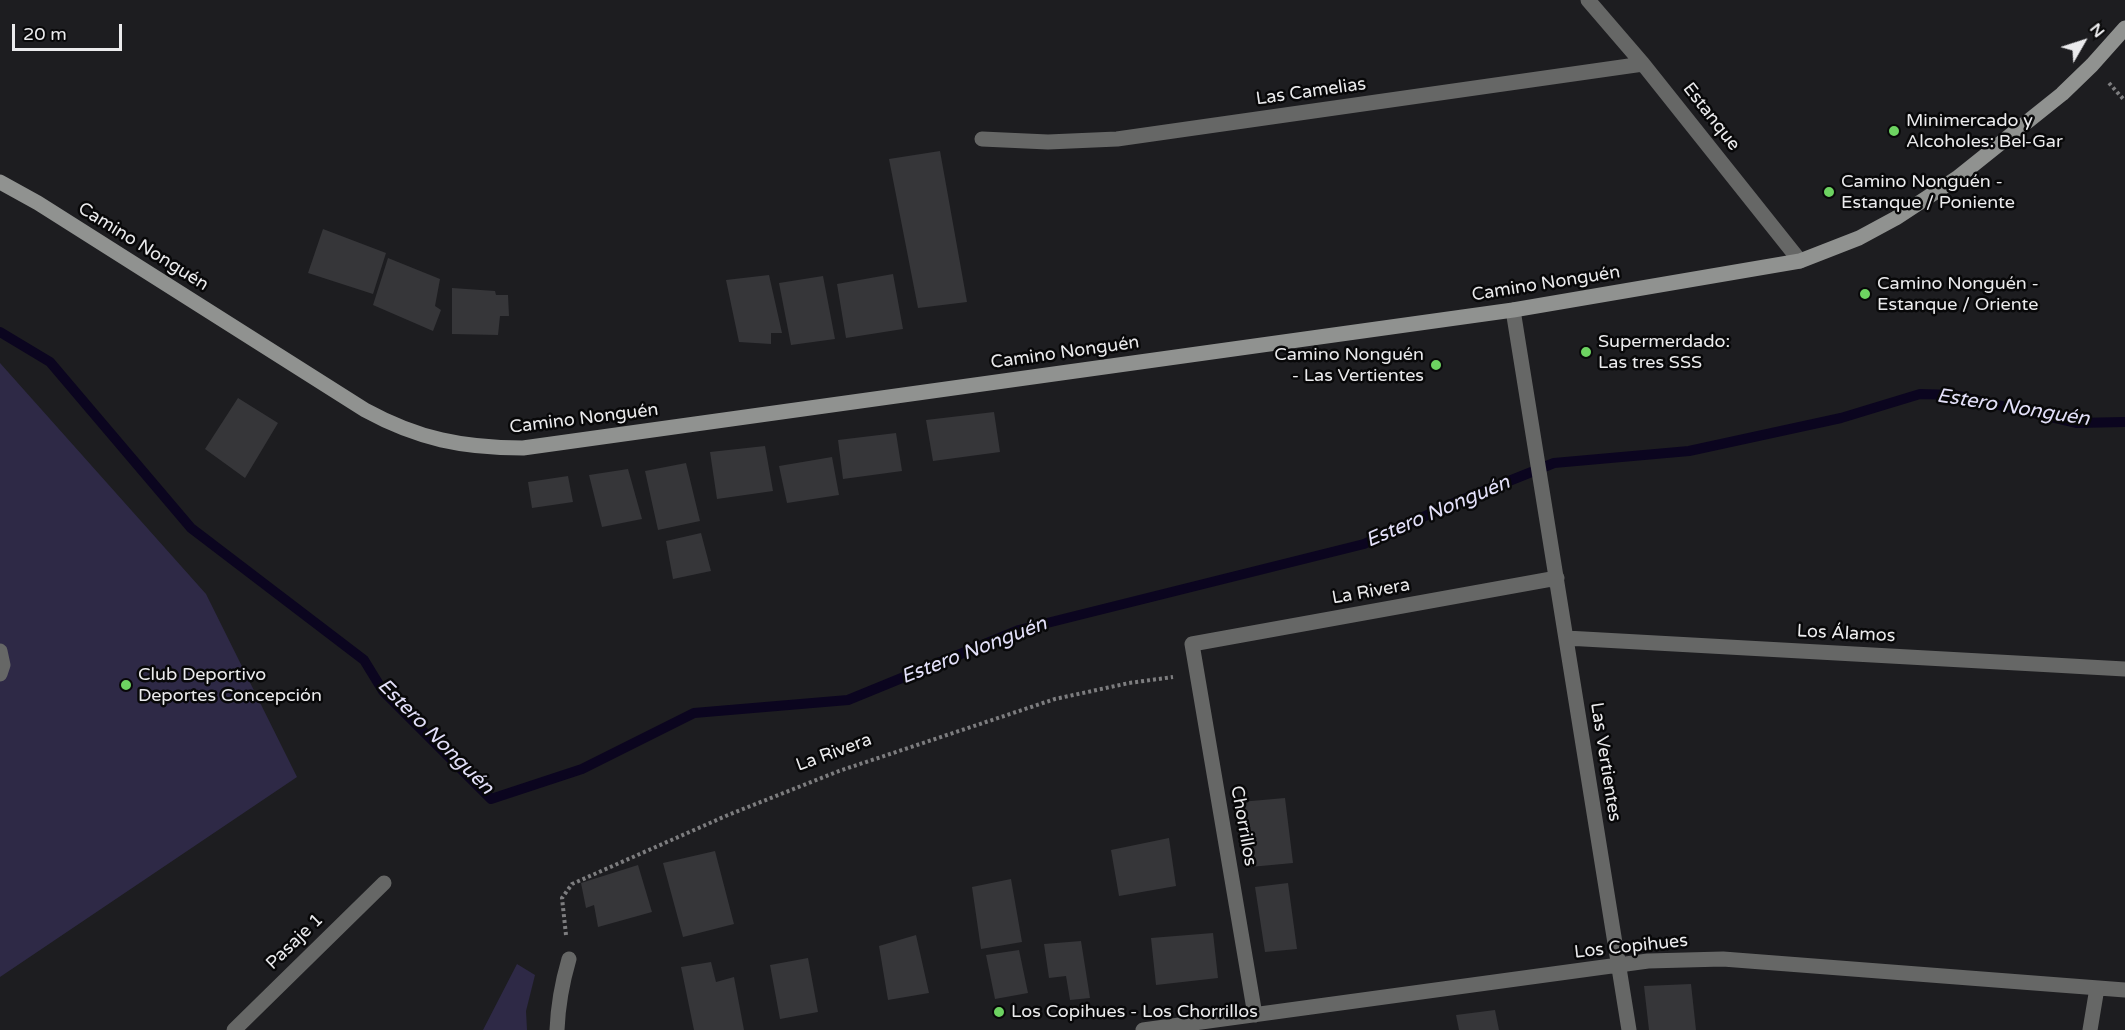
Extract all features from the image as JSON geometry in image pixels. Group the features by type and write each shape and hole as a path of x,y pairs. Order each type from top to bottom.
{"main road":[{"name":"Camino Nonguén","path":"0,183 38,203 365,410 392,424 449,443 486,448 532,447 1514,310 1800,261 1830,251 1869,233 1957,178 2062,94 2125,28"}],"street":[{"name":"Estanque","path":"1587,0 1643,64 1800,261"},
{"name":"Las Camelias","path":"982,139 1048,142 1117,139 1643,64"},
{"name":"Las Vertientes","path":"1514,310 1629,1030"},
{"name":"La Rivera","path":"1192,644 1557,578"},
{"name":"Los Álamos","path":"1566,638 2125,669"},
{"name":"Chorrillos","path":"1192,644 1256,1015"},
{"path":"0,651 3,665 0,674"},
{"name":"Pasaje 1","path":"236,1030 384,883"},
{"name":"Los Copihues","path":"1143,1030 1680,958 1723,959 2125,990"},
{"path":"557,1030 562,982 569,959"},
{"path":"2090,1030 2097,988"}],"path":[{"name":"La Rivera","path":"569,959 562,898 572,884 728,815 838,771 1055,699 1128,683 1197,674"}],"shaded area":[{"name":"Club Deportivo Deportes Concepción","path":"0,363 206,594 297,777 0,977"},
{"path":"517,964 535,975 526,1011 527,1030 483,1030"}],"building":[{"path":"940,151 967,302 918,308 889,159"},
{"path":"323,229 386,253 373,294 308,273"},
{"path":"388,258 440,279 435,306 441,310 433,331 373,305"},
{"path":"893,274 903,329 846,338 837,284"},
{"path":"769,275 782,333 771,333 771,344 739,342 726,280"},
{"path":"823,276 835,339 791,345 779,283"},
{"path":"452,288 495,291 496,295 508,295 509,316 500,316 498,335 452,334"},
{"path":"238,398 278,423 245,478 205,449"},
{"path":"994,412 1000,452 933,461 926,420"},
{"path":"896,433 902,471 843,479 838,440"},
{"path":"765,446 773,491 717,499 710,452"},
{"path":"832,457 839,495 787,503 779,466"},
{"path":"686,463 700,521 658,530 645,471"},
{"path":"628,469 642,519 602,527 589,475"},
{"path":"568,476 573,502 532,508 528,482"},
{"path":"701,533 711,571 673,579 666,541"},
{"path":"1285,798 1293,863 1250,867 1240,802"},
{"path":"1169,838 1176,886 1119,896 1111,850"},
{"path":"715,851 734,924 683,937 663,863"},
{"path":"638,865 652,912 598,927 594,905 586,908 581,883"},
{"path":"1011,879 1022,942 981,949 972,887"},
{"path":"1288,883 1297,949 1265,952 1255,887"},
{"path":"1213,933 1218,978 1156,985 1151,938"},
{"path":"916,935 929,993 888,1000 879,946"},
{"path":"1081,941 1090,998 1070,1000 1066,976 1049,978 1044,944"},
{"path":"1019,950 1028,993 995,999 986,955"},
{"path":"808,958 818,1012 780,1019 770,965"},
{"path":"711,962 716,982 734,977 744,1030 694,1030 681,967"},
{"path":"1691,984 1696,1030 1649,1030 1644,986"},
{"path":"1495,1010 1499,1030 1459,1030 1456,1015"}],"waterway":[{"name":"Estero Nonguén","path":"0,332 50,362 191,528 364,660 383,691 491,799 582,769 694,713 848,700 1019,630 1364,544 1449,505 1554,463 1689,451 1841,418 1920,394 1955,395 2076,423 2125,422"}],"place":[{"name":"Minimercado y Alcoholes: Bel-Gar","path":"1894,131"},
{"name":"Camino Nonguén - Estanque / Poniente","path":"1829,192"},
{"name":"Camino Nonguén - Estanque / Oriente","path":"1865,294"},
{"name":"Supermerdado: Las tres SSS","path":"1586,352"},
{"name":"Camino Nonguén - Las Vertientes","path":"1436,365"},
{"name":"Club Deportivo Deportes Concepción","path":"126,685"},
{"name":"Los Copihues - Los Chorrillos","path":"999,1012"}]}
